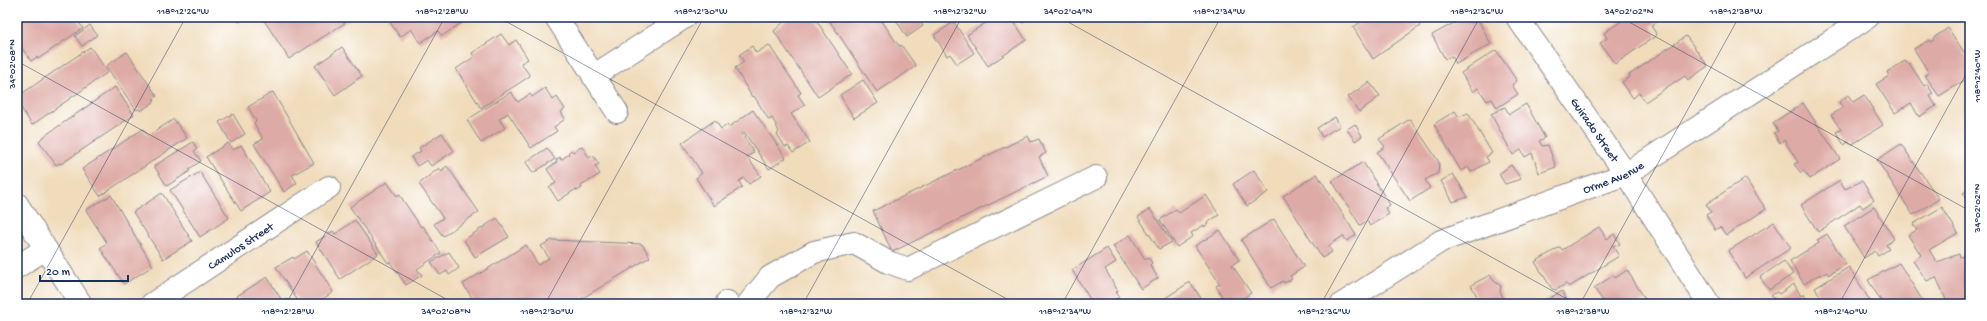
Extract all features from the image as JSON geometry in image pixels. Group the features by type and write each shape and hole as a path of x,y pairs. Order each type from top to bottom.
{"street":[{"path":"556,17 617,112"},
{"path":"593,76 685,17"},
{"name":"Guirado Street","path":"1517,17 1626,174 1709,304"},
{"name":"Orme Avenue","path":"1342,304 1441,241 1626,174 1868,17"},
{"path":"748,304 770,276 814,252 854,243 888,262 908,269 1096,177"},
{"name":"Camulos Street","path":"152,304 329,187"},
{"path":"17,204 81,304"},
{"path":"17,267 45,249"}],"building":[{"path":"17,17 75,17 83,28 38,59 37,57 31,61 17,41"},
{"path":"236,17 247,17 239,22"},
{"path":"262,17 354,17 289,59"},
{"path":"470,17 442,36 438,31 420,43 411,29 400,37 387,18"},
{"path":"789,17 814,17 852,74 818,97 774,31"},
{"path":"827,17 879,17 899,46 901,45 916,66 877,92"},
{"path":"894,17 917,17 923,26 907,37"},
{"path":"995,17 1011,17 1026,40 988,66 967,35"},
{"path":"1018,17 1030,17 1022,23"},
{"path":"1369,17 1414,17 1420,26 1373,59 1353,27"},
{"path":"1465,17 1468,17 1471,23 1478,20 1491,44 1456,64 1452,56 1445,59 1432,35"},
{"path":"1627,17 1664,17 1651,26 1657,35 1615,64 1600,43 1607,38 1604,33"},
{"path":"954,22 974,53 957,64 950,54 947,56 934,35"},
{"path":"90,25 97,35 82,46 75,36"},
{"path":"1948,28 1970,61 1970,77 1939,96 1925,75 1929,73 1914,49 1929,40 1930,42 1934,40 1933,38"},
{"path":"501,34 509,45 516,40 528,59 521,63 530,76 481,108 456,69 474,57 472,53"},
{"path":"1686,36 1708,66 1688,80 1685,76 1676,81 1645,102 1639,93 1633,98 1622,82 1630,77 1629,75"},
{"path":"769,45 801,93 798,95 805,105 791,114 810,142 793,153 788,146 785,147 777,134 779,132 772,118 769,120 754,96 752,97 735,68 744,62 739,55 752,46 756,53"},
{"path":"90,47 108,72 32,125 17,102 17,97"},
{"path":"342,47 362,76 335,95 315,66"},
{"path":"1496,50 1517,81 1512,85 1518,94 1497,108 1492,99 1487,101 1478,88 1473,92 1461,73"},
{"path":"127,52 157,96 153,99 155,101 141,111 139,109 136,110 106,66"},
{"path":"1905,61 1908,64 1909,63 1924,86 1927,84 1933,94 1930,96 1936,106 1919,117 1911,103 1895,113 1876,84 1889,76 1887,72"},
{"path":"863,80 878,103 854,118 840,95"},
{"path":"1369,82 1380,96 1359,112 1348,97"},
{"path":"115,87 134,115 61,164 56,165 39,141"},
{"path":"545,88 553,100 557,97 565,109 561,112 565,119 554,127 557,131 531,148 508,113 499,119 505,128 481,143 467,120 511,92 518,102 530,94 532,97"},
{"path":"273,92 314,163 292,175 297,183 284,192 254,144 263,139 254,123 256,121 248,107"},
{"path":"1848,95 1853,102 1864,95 1883,125 1851,145 1848,142 1844,145 1836,132 1841,130 1831,115 1843,108 1839,102"},
{"path":"1803,103 1840,159 1810,179 1804,171 1801,173 1794,164 1798,162 1784,140 1780,143 1774,133 1778,131 1773,123"},
{"path":"1526,104 1545,138 1539,141 1542,146 1548,145 1556,167 1539,173 1532,153 1525,157 1521,150 1513,155 1491,114 1505,107 1509,114"},
{"path":"753,110 786,158 769,169 744,132 742,134 754,152 747,157 761,176 749,184 744,178 739,181 742,187 714,206 696,178 702,173 682,143 715,120 721,129 727,125 729,127"},
{"path":"1455,111 1459,117 1468,113 1492,153 1486,157 1489,162 1471,172 1468,167 1461,171 1434,124"},
{"path":"233,114 245,134 231,143 219,122"},
{"path":"1335,117 1340,126 1322,137 1317,128"},
{"path":"174,119 187,138 100,196 82,169 143,129 148,136"},
{"path":"1410,119 1439,162 1438,173 1425,180 1430,188 1410,201 1377,152 1385,147 1379,139"},
{"path":"1355,124 1362,136 1355,141 1347,129"},
{"path":"442,133 454,151 431,166 427,160 417,166 411,157 421,151 419,148"},
{"path":"1028,136 1031,142 1039,139 1046,153 1039,157 1048,176 892,252 873,211"},
{"path":"193,142 197,149 194,151 201,161 189,169 190,171 167,186 154,166"},
{"path":"228,143 233,150 241,145 270,192 241,211 206,157"},
{"path":"1901,144 1939,199 1913,215 1877,160"},
{"path":"582,146 589,158 593,155 599,164 595,166 600,174 581,186 582,188 577,191 576,189 558,201 549,187 556,183 547,169 557,162 556,160 560,157 561,160 569,154 568,153 571,150 573,152"},
{"path":"547,148 555,159 533,173 526,162"},
{"path":"1363,162 1390,205 1385,208 1389,214 1370,226 1367,221 1360,225 1332,181"},
{"path":"1511,165 1521,179 1505,184 1499,174"},
{"path":"447,166 479,212 443,236 434,224 443,218 419,184 439,168 441,171"},
{"path":"1254,170 1268,192 1247,206 1233,184"},
{"path":"200,172 229,218 200,237 170,190"},
{"path":"1317,174 1356,235 1347,241 1343,236 1328,246 1332,252 1322,258 1283,196"},
{"path":"1453,174 1468,197 1453,202 1441,181"},
{"path":"1745,178 1766,209 1726,235 1720,227 1715,230 1706,215 1711,212 1706,204"},
{"path":"1840,180 1845,189 1862,181 1874,200 1863,208 1860,204 1818,232 1801,205"},
{"path":"387,182 397,196 399,194 421,227 423,226 441,253 417,269 422,275 406,285 390,262 388,263 350,207"},
{"path":"1970,189 1970,203 1963,193"},
{"path":"162,193 192,241 163,259 133,212"},
{"path":"111,195 153,266 124,284 100,248 107,243 86,210"},
{"path":"1206,195 1219,215 1207,223 1208,224 1204,227 1204,225 1191,233 1193,236 1177,247 1160,220 1176,209 1179,213"},
{"path":"1874,207 1894,239 1886,245 1889,249 1878,256 1875,251 1864,258 1844,226"},
{"path":"1942,207 1958,233 1929,250 1937,262 1959,254 1960,257 1964,256 1966,261 1970,259 1970,303 1968,304 1948,304 1936,277 1927,281 1913,261 1921,255 1908,235 1917,230 1913,224"},
{"path":"1150,209 1172,242 1159,249 1138,217"},
{"path":"497,218 509,237 475,257 464,240"},
{"path":"1274,219 1304,267 1290,276 1292,279 1284,283 1283,281 1271,288 1241,240"},
{"path":"355,220 378,254 340,279 316,242 333,231 335,234"},
{"path":"1774,222 1791,248 1745,278 1728,251"},
{"path":"1599,227 1607,239 1614,234 1620,244 1613,247 1619,256 1569,287 1566,284 1556,290 1552,289 1535,262 1560,247 1562,250"},
{"path":"1220,230 1239,260 1232,265 1251,293 1234,304 1229,297 1224,300 1216,286 1220,284 1195,246"},
{"path":"1827,234 1846,264 1828,275 1827,272 1820,276 1820,274 1804,284 1790,261 1819,243 1817,240"},
{"path":"1130,235 1145,259 1148,257 1152,263 1150,265 1158,278 1141,289 1113,246"},
{"path":"552,240 642,244 650,257 573,304 476,304 463,284 526,245 538,265 549,258 541,246"},
{"path":"1107,248 1116,262 1105,269 1118,291 1116,292 1119,297 1107,304 1093,304 1072,270"},
{"path":"307,251 333,292 320,301 322,304 300,304 276,267"},
{"path":"449,252 459,268 449,275 447,271 440,275 431,262"},
{"path":"1784,261 1793,274 1769,290 1760,277"},
{"path":"1899,263 1924,303 1883,304 1868,280"},
{"path":"1849,267 1872,304 1826,304 1815,288"},
{"path":"1627,270 1645,299 1638,304 1605,304 1594,288 1614,275 1615,278"},
{"path":"1490,275 1494,281 1501,286 1500,291 1505,302 1502,304 1481,304 1471,285"},
{"path":"267,277 283,302 287,299 290,304 242,304 237,296"},
{"path":"1190,282 1205,304 1156,304"},
{"path":"1794,284 1801,296 1804,294 1806,299 1803,300 1806,304 1764,304 1774,298 1771,295 1777,292 1779,294"},
{"path":"1562,291 1569,304 1540,304"}]}
